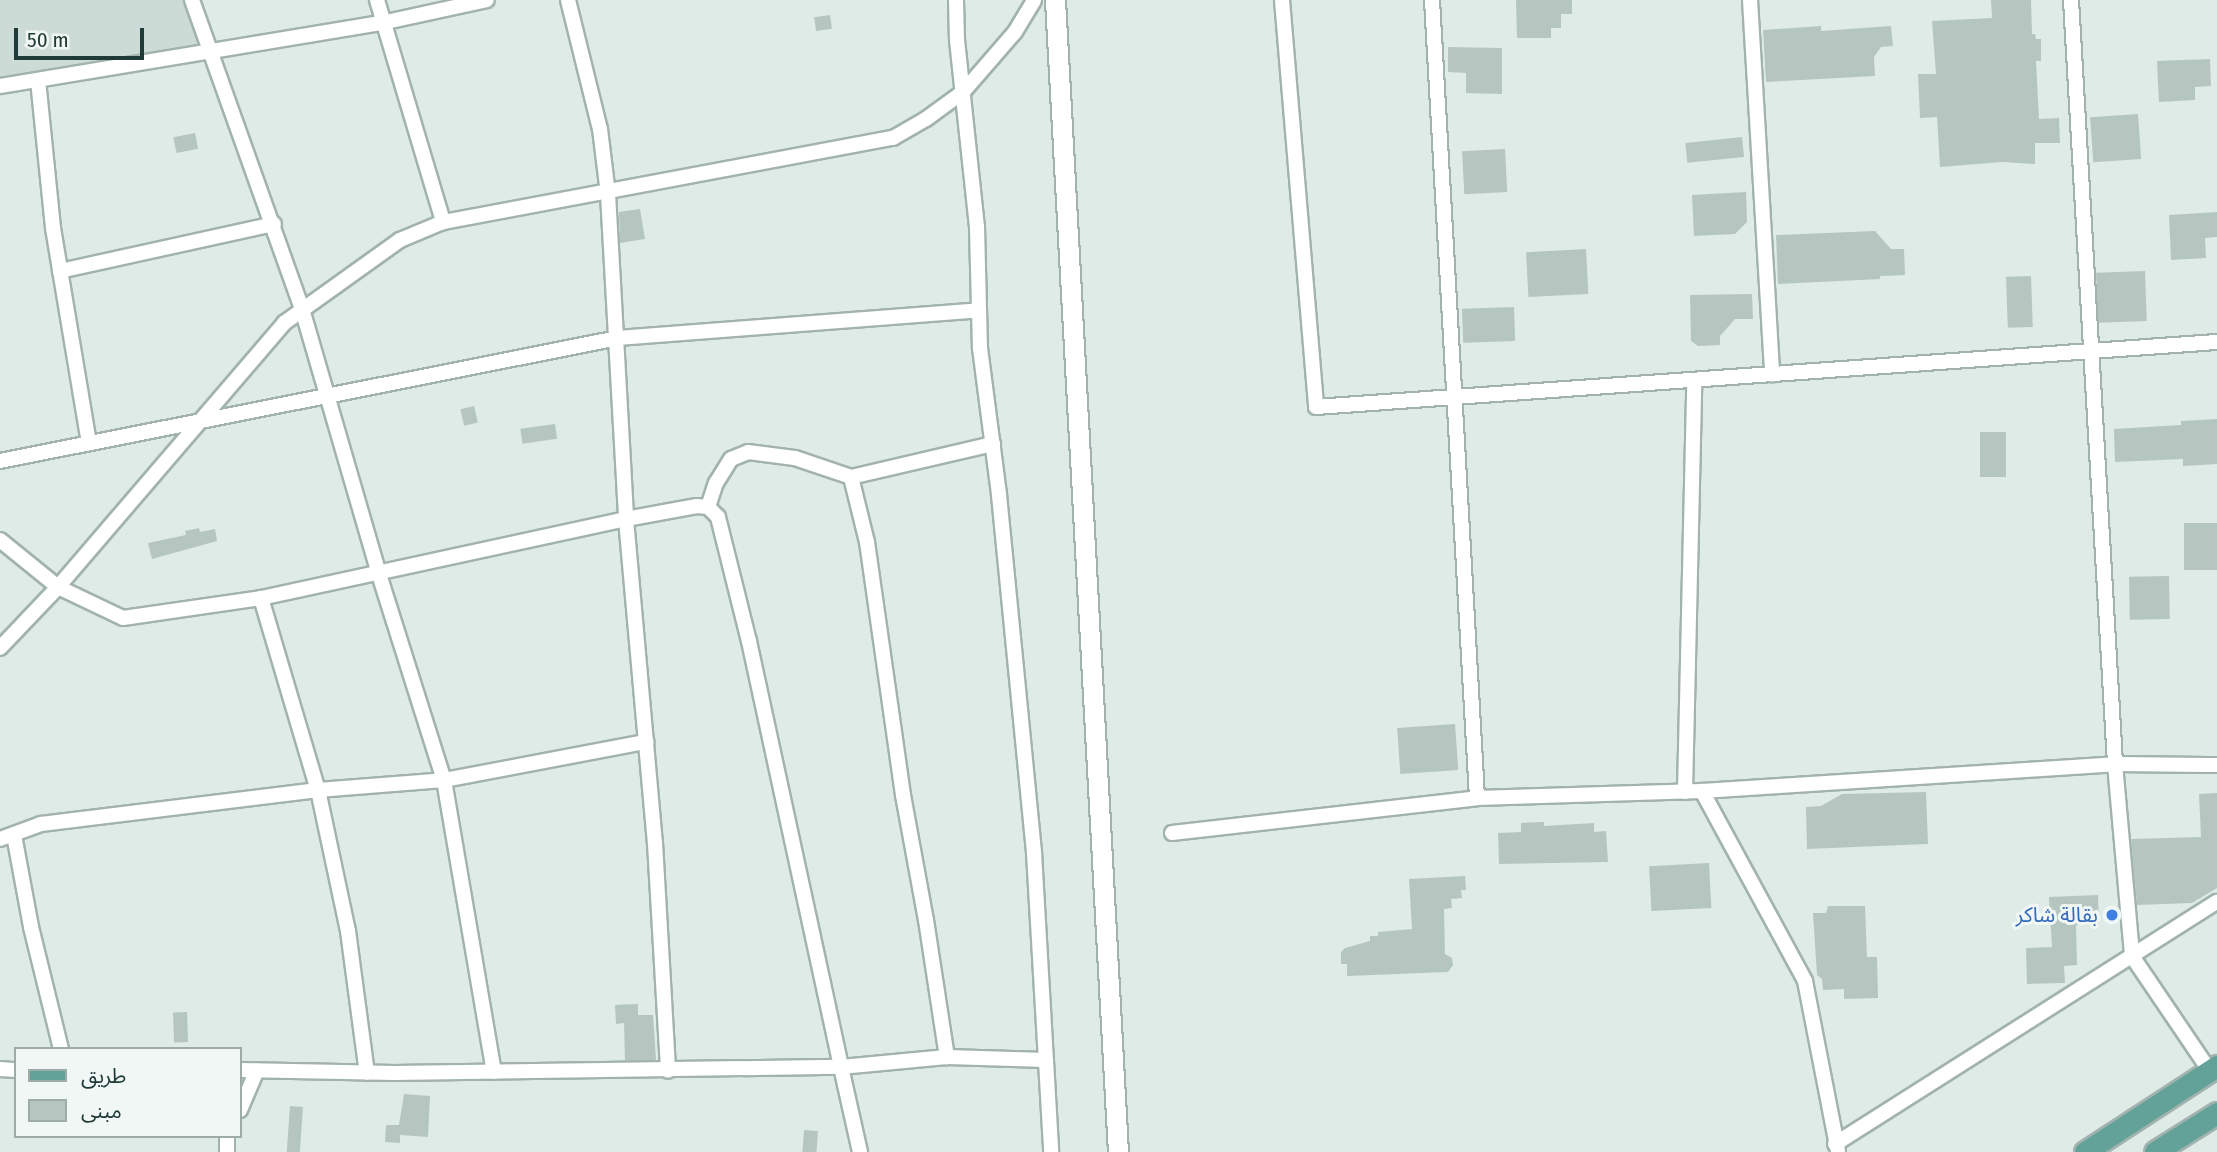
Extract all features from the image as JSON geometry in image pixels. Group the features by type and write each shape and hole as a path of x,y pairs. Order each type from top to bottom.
{"main road":[{"path":"2085,1152 2214,1068"},
{"path":"2155,1152 2217,1113"}],"street":[{"path":"192,0 208,50 274,224 302,309 378,571 444,780 494,1072"},
{"path":"377,0 386,22 443,222"},
{"path":"0,86 386,22 487,0"},
{"path":"568,0 600,129 608,194 626,519 646,742 668,1071"},
{"path":"956,0 977,227 980,348 993,444 1034,853 1051,1152"},
{"path":"0,648 58,587 275,333 302,309 400,240 443,222 608,194 893,138 926,119 963,92 1015,32 1034,0"},
{"path":"1055,0 1118,1152"},
{"path":"1282,0 1316,407 2217,342"},
{"path":"1432,0 1477,798"},
{"path":"1750,0 1772,374"},
{"path":"2071,0 2115,764 2132,956 2214,1068"},
{"path":"38,80 44,156 60,271 89,443"},
{"path":"60,271 274,224"},
{"path":"0,461 618,338 979,310"},
{"path":"1685,792 1694,380"},
{"path":"708,507 716,483 731,459 748,452 795,457 851,477 993,444"},
{"path":"851,477 867,542 902,795 926,920 947,1057"},
{"path":"0,540 58,587 123,618 261,598 626,519 697,506 708,507 718,517 749,641 860,1152"},
{"path":"261,598 318,790 348,931 367,1073"},
{"path":"60,1047 7,837 41,824 318,790 444,780 646,742"},
{"path":"1172,833 1477,798 1685,792 2115,764 2217,765"},
{"path":"1702,791 1805,981 1837,1148 2217,902"},
{"path":"242,1070 367,1073 668,1071 841,1067 947,1057 1046,1060"},
{"path":"242,1105 257,1070"}],"shaded area":[{"path":"0,0 194,0 209,50 0,90"}],"building":[{"path":"1516,0 1572,0 1572,14 1561,14 1561,28 1551,28 1551,38 1517,38"},
{"path":"1991,0 2031,0 2032,34 2035,34 2036,39 2041,39 2041,61 2036,61 2039,119 2059,118 2060,143 2035,143 2035,164 2002,162 1940,167 1937,117 1920,118 1918,74 1936,74 1932,21 1992,18"},
{"path":"830,15 832,29 816,31 814,17"},
{"path":"1821,26 1821,31 1891,26 1893,46 1881,47 1874,57 1875,76 1766,82 1763,30"},
{"path":"1448,47 1502,48 1502,94 1466,93 1466,73 1448,72"},
{"path":"2210,59 2211,86 2195,87 2195,100 2159,102 2157,61"},
{"path":"2138,114 2141,159 2093,162 2090,117"},
{"path":"195,133 198,149 176,153 173,137"},
{"path":"1742,137 1744,157 1687,163 1685,143"},
{"path":"1505,149 1507,192 1464,194 1462,151"},
{"path":"1746,192 1747,222 1735,234 1694,236 1692,195"},
{"path":"640,209 645,239 620,243 619,212"},
{"path":"2217,212 2217,237 2205,238 2206,258 2171,260 2169,215"},
{"path":"1875,231 1891,249 1904,249 1905,275 1880,276 1880,279 1778,284 1776,235"},
{"path":"1586,249 1588,294 1528,297 1526,252"},
{"path":"2145,271 2147,321 2098,323 2096,273"},
{"path":"2031,276 2033,327 2008,328 2006,277"},
{"path":"1752,294 1753,319 1735,319 1720,336 1720,345 1698,346 1691,341 1690,295"},
{"path":"1514,307 1515,341 1463,343 1462,309"},
{"path":"474,406 478,423 464,426 460,409"},
{"path":"2217,419 2217,464 2183,466 2183,459 2115,462 2114,429 2181,425 2181,421"},
{"path":"555,424 557,439 522,444 520,429"},
{"path":"1980,432 2006,432 2006,477 1980,477"},
{"path":"2184,523 2217,523 2217,570 2184,570"},
{"path":"199,528 200,532 215,529 217,541 152,559 148,543 186,535 185,531"},
{"path":"2169,576 2170,619 2130,620 2129,577"},
{"path":"1455,724 1458,770 1400,774 1397,728"},
{"path":"1926,792 1928,844 1807,849 1806,807 1821,806 1842,794"},
{"path":"2217,793 2217,888 2192,903 2137,905 2131,839 2201,837 2199,794"},
{"path":"1544,822 1544,826 1594,823 1594,832 1606,831 1608,862 1499,864 1498,833 1521,832 1521,823"},
{"path":"1709,863 1711,908 1651,911 1649,866"},
{"path":"1465,876 1466,890 1461,890 1462,898 1451,899 1452,908 1444,909 1445,954 1452,958 1453,965 1448,972 1347,976 1347,964 1341,964 1341,952 1345,948 1370,941 1370,936 1378,936 1378,932 1412,929 1409,879"},
{"path":"2098,895 2099,924 2076,925 2077,965 2064,966 2065,983 2027,984 2026,948 2052,947 2049,897"},
{"path":"1828,906 1865,906 1867,957 1877,957 1878,998 1844,999 1844,989 1823,990 1822,979 1817,975 1813,913 1826,913"},
{"path":"638,1004 638,1015 653,1015 656,1060 625,1060 624,1023 616,1024 615,1005"},
{"path":"173,1012 187,1012 188,1042 174,1042"},
{"path":"404,1094 430,1096 428,1137 400,1135 400,1143 385,1142 386,1125 399,1125"},
{"path":"290,1106 303,1107 300,1152 287,1152"},
{"path":"804,1130 818,1131 816,1152 802,1152"}],"place":[{"name":"بقالة شاكر","path":"2112,915"}]}
